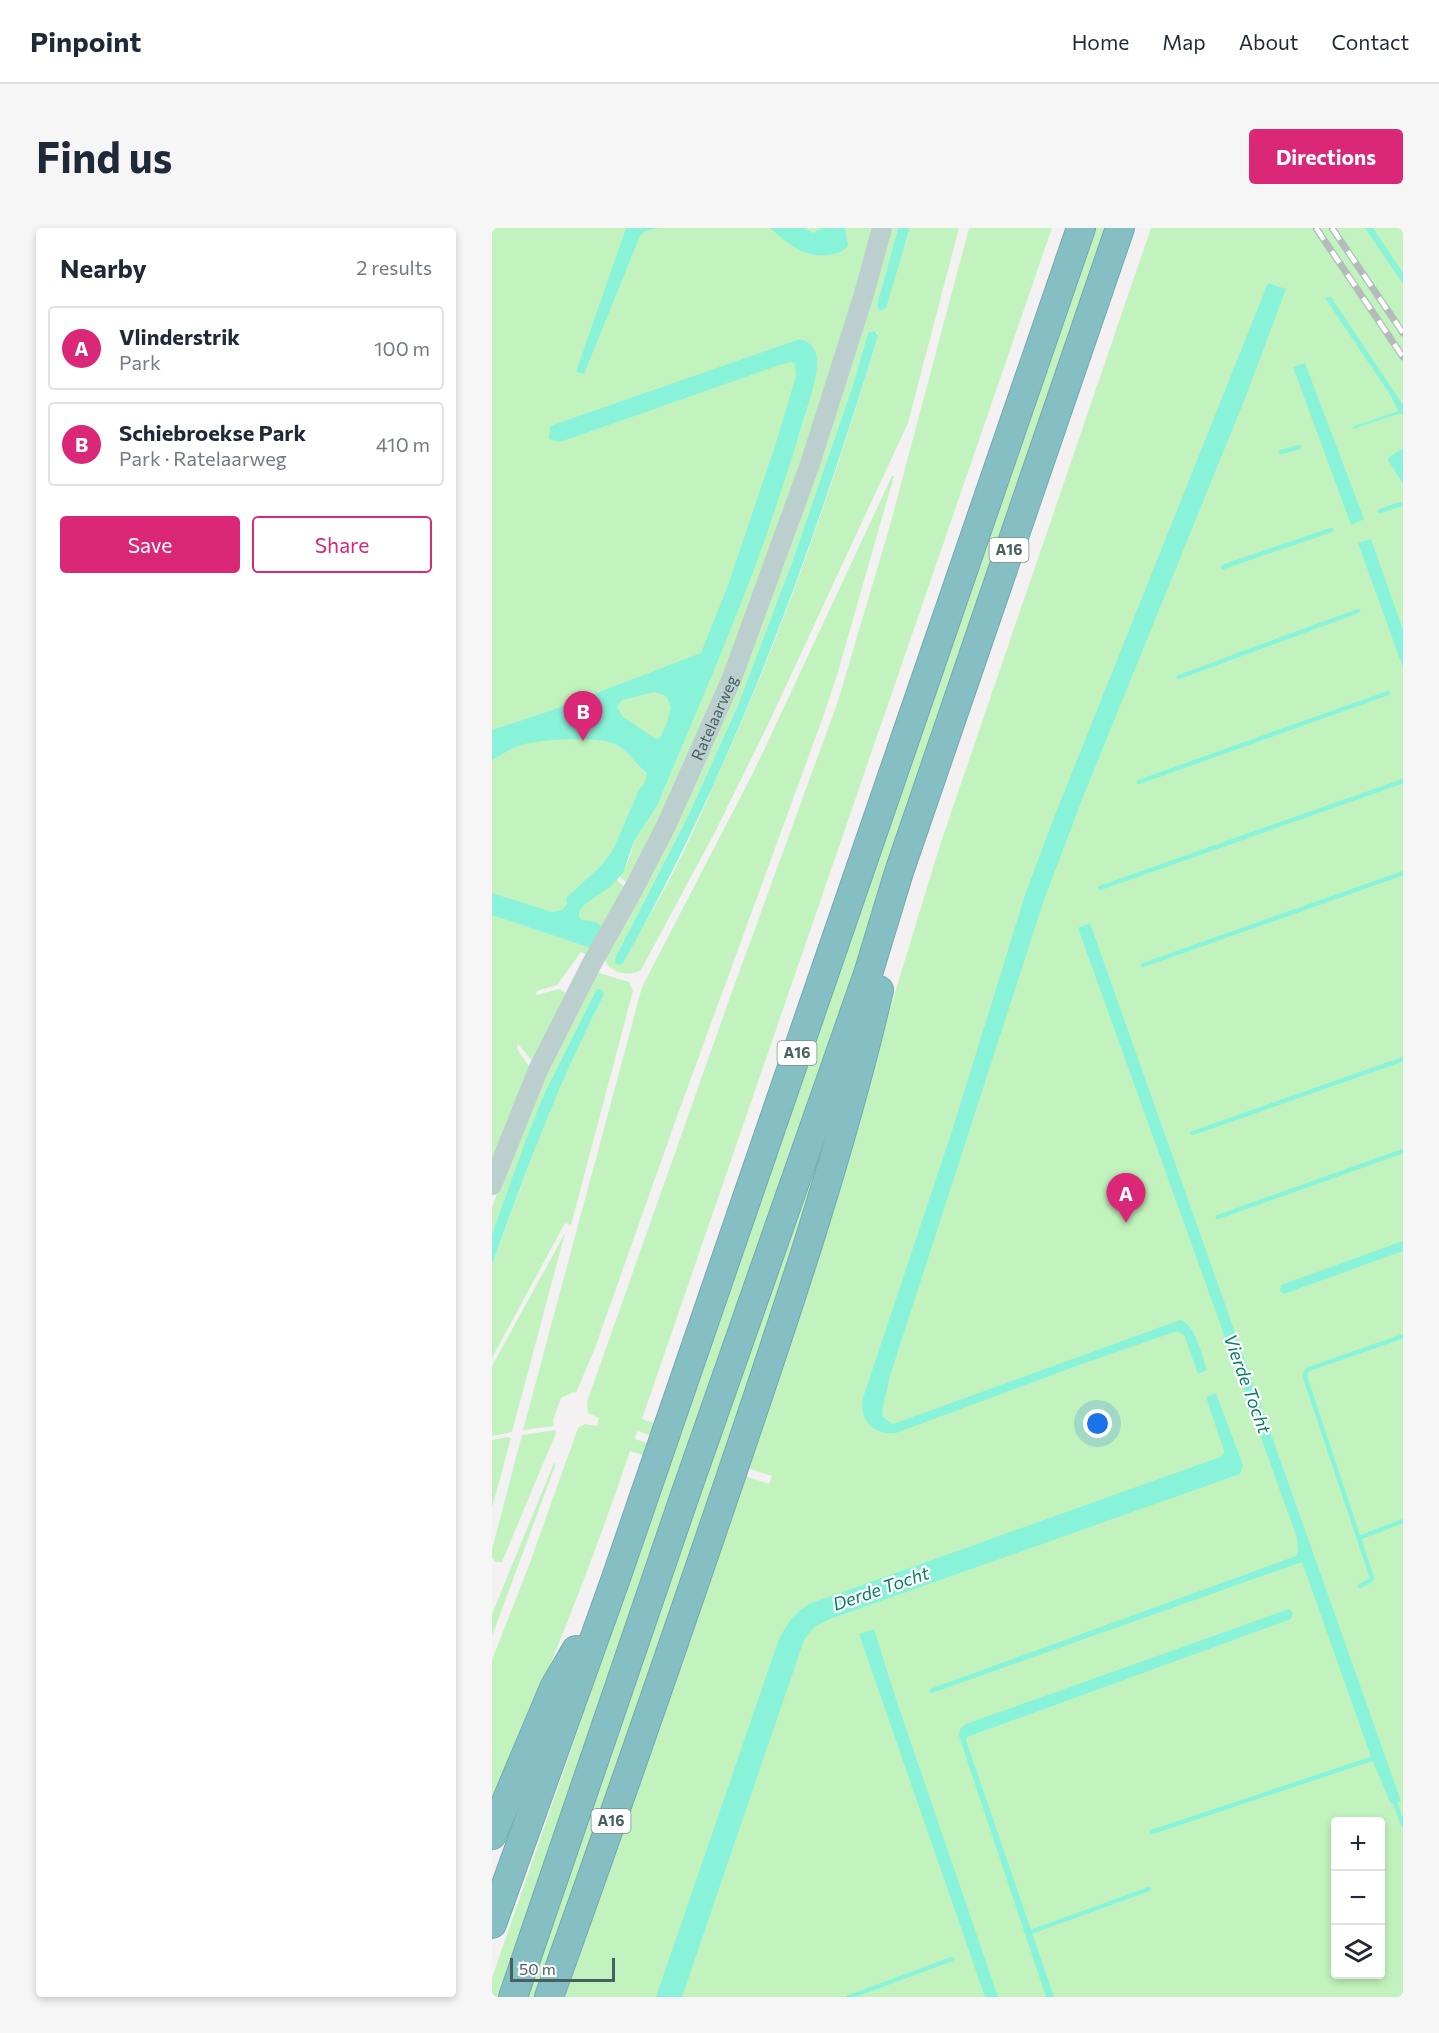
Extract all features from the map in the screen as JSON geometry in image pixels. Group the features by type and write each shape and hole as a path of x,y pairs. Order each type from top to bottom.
{"highway":[{"name":"A16","path":"492,1924 616,1578 1082,228"},
{"name":"A16","path":"513,1997 680,1510 868,974 899,872 1120,228"},
{"name":"A16","path":"549,1997 674,1644 787,1314 830,1178 861,1068 880,988 899,872"},
{"name":"A16","path":"492,1835 555,1688 616,1578"}],"street":[{"name":"Ratelaarweg","path":"492,1185 538,1070 591,965 666,826 732,678 810,464 864,294 882,228"}],"shaded area":[{"path":"492,228 875,228 849,330 725,677 629,884 620,877 630,857 634,841 657,806 732,624 778,501 807,410 814,384 817,358 750,556 617,880 627,889 589,956 581,952 557,985 537,991 536,995 559,989 568,994 534,1063 518,1044 517,1049 531,1069 492,1168"},
{"path":"889,228 898,228 877,305 906,244 910,228 959,228 908,423 765,731 714,834 641,970 630,973 619,972 610,967 604,958 651,870","holes":["877,332 878,336 844,447 765,665 679,861 659,900 620,965 616,963 615,958 689,814 738,705 791,565 853,385 868,334"]},
{"path":"969,228 1052,228 642,1419 682,1432 1095,228 1108,228 863,940 840,1017 800,1212 837,1110 752,1456 819,1258 896,989 941,842 1151,228 1403,228 1403,1997 565,1997 742,1489 718,1481 539,1997 523,1997 515,1948 497,1997 492,1997 492,1978 670,1464 630,1451 565,1628 492,1803 492,1660 578,1428 585,1424 597,1426 599,1418 588,1413 587,1402 729,1000 838,701 889,529","holes":["637,1431 677,1444 675,1452 635,1439","725,1461 772,1476 769,1484 723,1469"]},
{"path":"892,476 894,476 838,672 823,717 595,1348 576,1393 561,1398 553,1420 554,1426 523,1430 642,987 754,771"},
{"path":"599,973 629,982 633,991 571,1225 565,1223 492,1358 492,1265 551,1105 603,997 596,990 545,1092 492,1234 492,1208 528,1111 593,976"},
{"path":"565,1233 512,1432 492,1436 492,1366"},
{"path":"555,1430 556,1433 502,1562 496,1562 492,1558 492,1549 522,1435"},
{"path":"511,1438 492,1508 492,1440"},
{"path":"554,1463 555,1466 492,1636 492,1614"}],"water":[{"path":"626,228 657,228 645,231 640,236 584,374 576,372"},
{"path":"770,228 804,228 813,233 822,228 845,228 848,246 834,254 811,254 789,244"},
{"path":"898,228 910,228 886,308 880,311 877,305"},
{"path":"1365,228 1373,228 1403,273 1403,284"},
{"path":"1268,283 1286,289 1246,396 1083,797 1043,903 890,1376 882,1412 883,1417 893,1424 1180,1320 1185,1322 1194,1333 1207,1370 1198,1374 1184,1335 1177,1331 896,1433 881,1432 869,1425 866,1420 862,1406 863,1398 952,1131 1025,895"},
{"path":"1331,297 1403,405 1403,414 1353,429 1352,427 1398,411 1391,396 1325,298"},
{"path":"875,331 878,336 826,497 768,657 736,735 663,888 623,963 620,965 615,963 615,958 689,814 738,705 791,565 853,385 868,333"},
{"path":"800,339 812,346 816,354 816,377 810,400 769,528 729,635 666,785 657,806 634,841 623,873 610,887 584,905 579,912 582,920 595,922 602,927 591,948 492,915 492,893 552,912 562,910 567,904 566,898 601,866 613,850 638,792 645,782 647,773 622,748 597,740 569,739 530,743 513,748 492,760 492,730 544,713 701,653 727,588 775,446 796,376 795,364 791,362 780,365 560,442 549,439 550,426","holes":["654,692 666,696 671,707 660,738 656,739 623,717 617,707 622,700"]},
{"path":"1305,363 1364,519 1351,525 1293,367"},
{"path":"1403,448 1403,484 1388,460"},
{"path":"1371,539 1403,630 1403,668 1358,543"},
{"path":"1090,923 1401,1801 1391,1804 1371,1757 1302,1562 932,1693 929,1691 1296,1556 1298,1552 1297,1538 1078,928"},
{"path":"600,989 604,993 603,997 557,1095 492,1265 492,1234 528,1134 545,1092 596,990"},
{"path":"1403,1241 1403,1251 1284,1294 1280,1291 1281,1285"},
{"name":"Derde Tocht","path":"1216,1393 1243,1465 1240,1474 830,1619 814,1627 804,1640 682,1997 656,1997 779,1639 797,1614 812,1603 1220,1457 1224,1451 1206,1397"},
{"path":"1289,1609 1293,1613 1291,1619 967,1737 966,1740 1054,1997 1046,1997 959,1736 960,1729 966,1724"},
{"path":"874,1629 998,1997 985,1997 859,1634"}],"waterway":[{"path":"1281,452 1299,447"},
{"path":"1380,511 1401,504"},
{"path":"1223,567 1331,530"},
{"path":"1179,677 1358,611"},
{"path":"1139,782 1388,693"},
{"path":"1100,888 1403,781"},
{"path":"1143,965 1403,873"},
{"path":"1193,1133 1403,1059"},
{"path":"1218,1217 1403,1151"},
{"path":"1360,1586 1372,1578 1305,1377 1309,1369 1403,1336"},
{"path":"1359,1538 1403,1521"},
{"path":"1152,1832 1377,1757"},
{"name":"Vierde Tocht","path":"1393,1797 1403,1825"},
{"path":"1028,1933 1149,1889"},
{"path":"849,1997 952,1959"}],"railway":[{"path":"1316,228 1403,357"},
{"path":"1332,228 1403,333"}],"place":[{"name":"Schiebroekse Park","path":"583,741"},
{"name":"Vlinderstrik","path":"1126,1223"}]}
